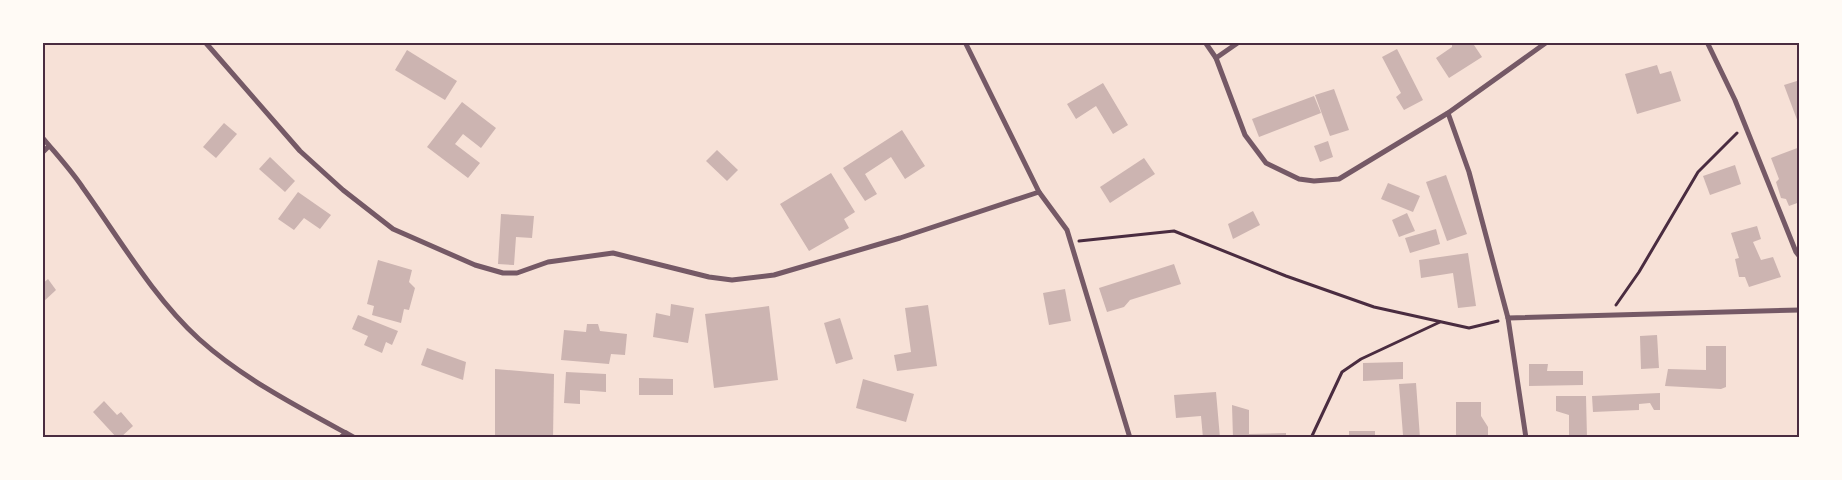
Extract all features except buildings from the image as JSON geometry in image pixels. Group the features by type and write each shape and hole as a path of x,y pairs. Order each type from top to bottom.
{"street":[{"path":"205,42 300,151 342,190 392,229 475,265 503,273 517,272 548,262 613,253 709,277 732,280 774,275 900,238 1039,192"},
{"path":"965,42 1039,192 1067,230 1130,438"},
{"path":"1205,42 1216,58 1245,135 1266,163 1299,179 1314,181 1339,180 1448,113 1547,42"},
{"path":"1216,58 1239,42"},
{"path":"1707,42 1735,100 1796,252 1800,256"},
{"path":"1448,113 1469,172 1508,318 1526,438"},
{"path":"42,137 82,186 170,308 200,339 254,380 354,438"},
{"path":"42,153 49,146"},
{"path":"1508,318 1800,310"},
{"path":"340,438 346,433"}],"path":[{"path":"1608,315 1639,272 1698,172 1745,126"},
{"path":"1071,242 1174,231 1286,276 1365,304 1470,328 1508,318"},
{"path":"1312,438 1342,372 1361,359 1441,321"}]}
